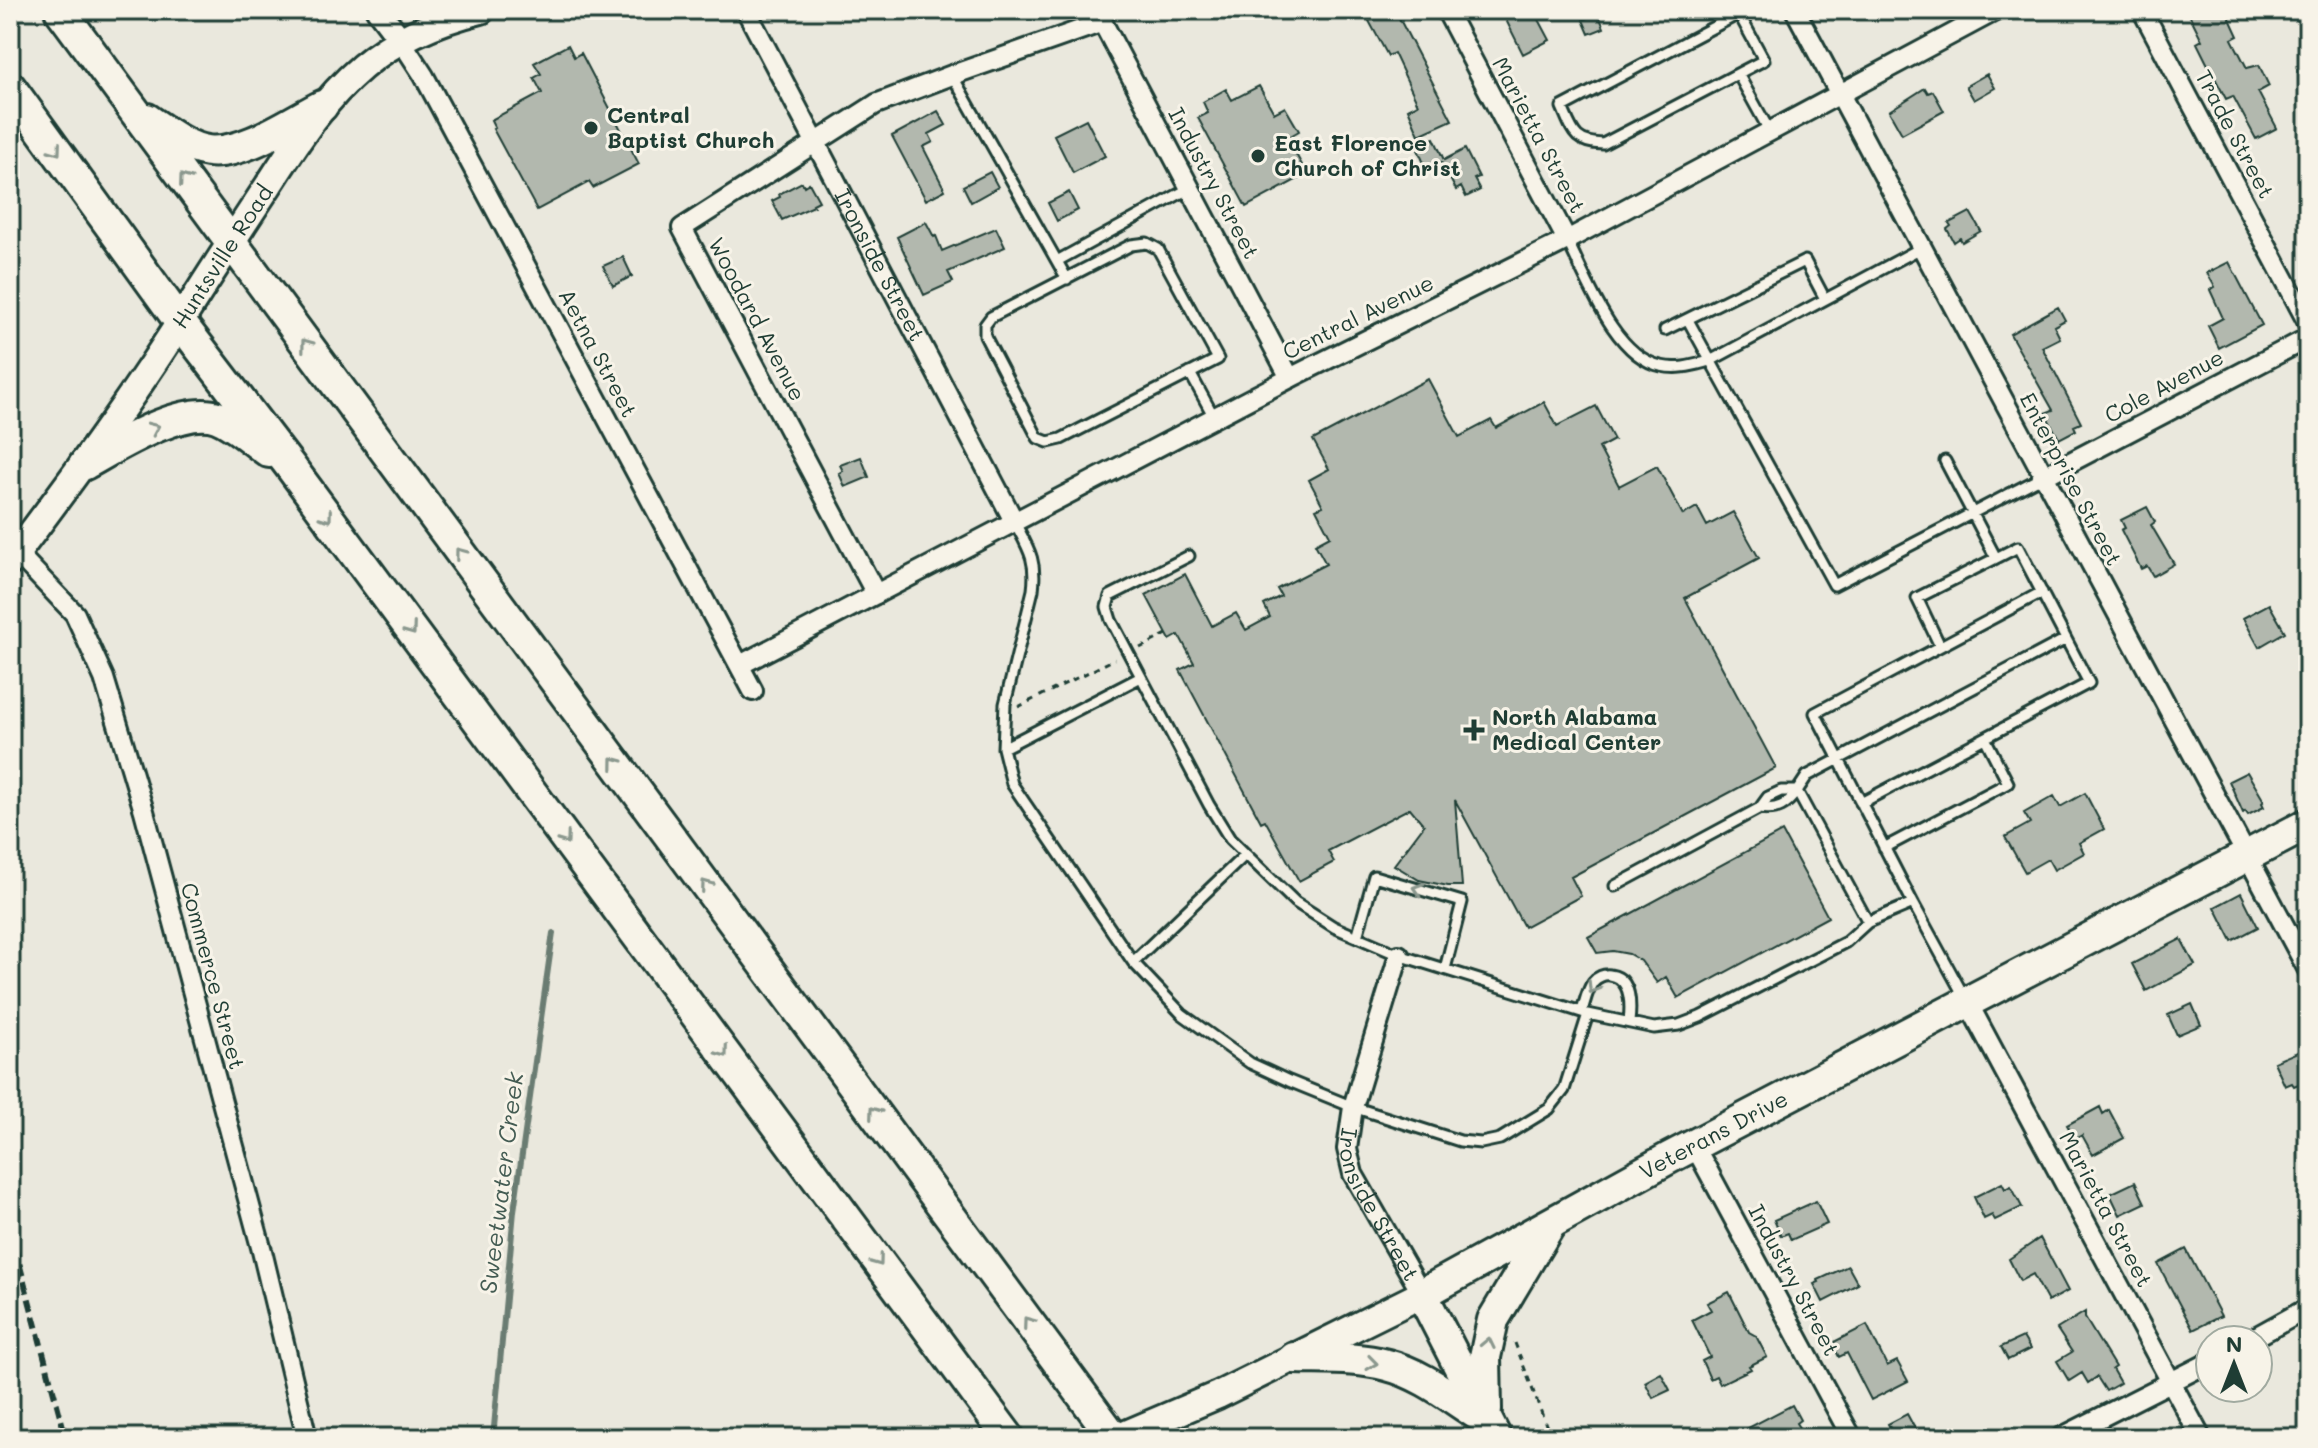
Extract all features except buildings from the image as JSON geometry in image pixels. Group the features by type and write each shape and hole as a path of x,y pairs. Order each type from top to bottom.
{"main road":[{"path":"60,10 1115,1438"},
{"name":"Huntsville Road","path":"13,557 85,464 322,106 361,68 400,39 481,10"},
{"path":"10,87 180,322 290,466 1009,1438"},
{"path":"134,111 183,142 208,151 236,150 322,106"},
{"path":"85,464 156,426 185,416 216,417 290,466"},
{"name":"Veterans Drive","path":"1115,1438 1218,1395 1422,1294 1694,1145 2308,824"},
{"path":"1492,1429 1485,1357 1493,1320 1550,1225"},
{"name":"Ironside Street","path":"1422,1294 1492,1429"},
{"path":"1294,1358 1368,1361 1389,1365 1412,1374 1492,1429"}],"street":[{"path":"378,10 400,39"},
{"name":"Ironside Street","path":"746,10 1014,521"},
{"name":"Marietta Street","path":"1446,10 1567,240"},
{"name":"Enterprise Street","path":"1795,10 2308,970"},
{"name":"Central Avenue","path":"740,665 1214,417 1567,240 1997,10"},
{"name":"Trade Street","path":"2142,10 2308,323"},
{"name":"Woodard Avenue","path":"876,594 682,228 876,104 1100,16"},
{"name":"Industry Street","path":"1100,16 1290,378"},
{"name":"Aetna Street","path":"400,39 424,76 753,691"},
{"name":"Cole Avenue","path":"2042,477 2308,338"},
{"name":"Commerce Street","path":"13,557 75,614 104,678 141,798 262,1251 307,1438"},
{"name":"Ironside Street","path":"1399,955 1353,1107 1347,1149 1353,1174 1422,1294"},
{"name":"Marietta Street","path":"1968,1003 2201,1438"},
{"name":"Industry Street","path":"1694,1145 1852,1438"},
{"path":"2274,1327 2308,1308"},
{"path":"2060,1438 2194,1371"}],"lane":[{"path":"1742,12 1764,60 1603,144 1587,144 1575,136 1562,107 1742,12"},
{"path":"1738,74 1770,132"},
{"path":"952,75 1067,279"},
{"path":"1057,261 1190,188"},
{"path":"1567,240 1615,333 1632,351 1659,366 1685,368 1710,361 1921,248"},
{"path":"1147,243 1158,249 1218,359 1190,373 1061,439 1048,442 1038,438 985,336 985,325 991,317 1131,245 1147,243"},
{"path":"1665,330 1805,261 1825,299"},
{"path":"1688,320 1834,585 2042,477"},
{"path":"1190,373 1214,417"},
{"path":"1945,461 1996,558"},
{"path":"1014,521 1034,558 1036,571 1005,704 1003,748 1012,784 1133,962 1182,1014 1250,1063 1353,1107 1460,1141 1481,1143 1500,1139 1549,1109 1564,1090 1594,981 1602,975 1613,975 1622,980 1629,993 1629,1022"},
{"path":"1861,803 2089,683 2018,547 1917,598 1940,646"},
{"path":"1189,556 1110,596 1107,607 1111,620 1230,839 1295,902 1334,927 1399,955 1585,1012 1654,1028 1679,1025 1700,1017 1846,942 1868,922 1913,903"},
{"path":"1968,1003 1815,713 2042,592"},
{"path":"1797,791 1807,776 1838,758 2066,639"},
{"path":"1003,748 1141,677"},
{"path":"1884,848 2008,783 1985,738"},
{"path":"1615,886 1760,808 1768,797 1781,791 1797,791"},
{"path":"1797,791 1868,922"},
{"path":"1133,962 1245,855"},
{"path":"1357,937 1374,876 1462,902 1445,969"}],"path":[{"path":"1005,704 1018,707 1167,634"},
{"path":"1513,1339 1551,1438"}],"waterway":[{"name":"Sweetwater Creek","path":"493,1438 514,1211 553,933"}],"railway":[{"path":"10,1229 66,1438"}],"place":[{"name":"Central Baptist Church","path":"591,128"},
{"name":"East Florence Church of Christ","path":"1258,156"},
{"name":"North Alabama Medical Center","path":"1474,730"}]}
